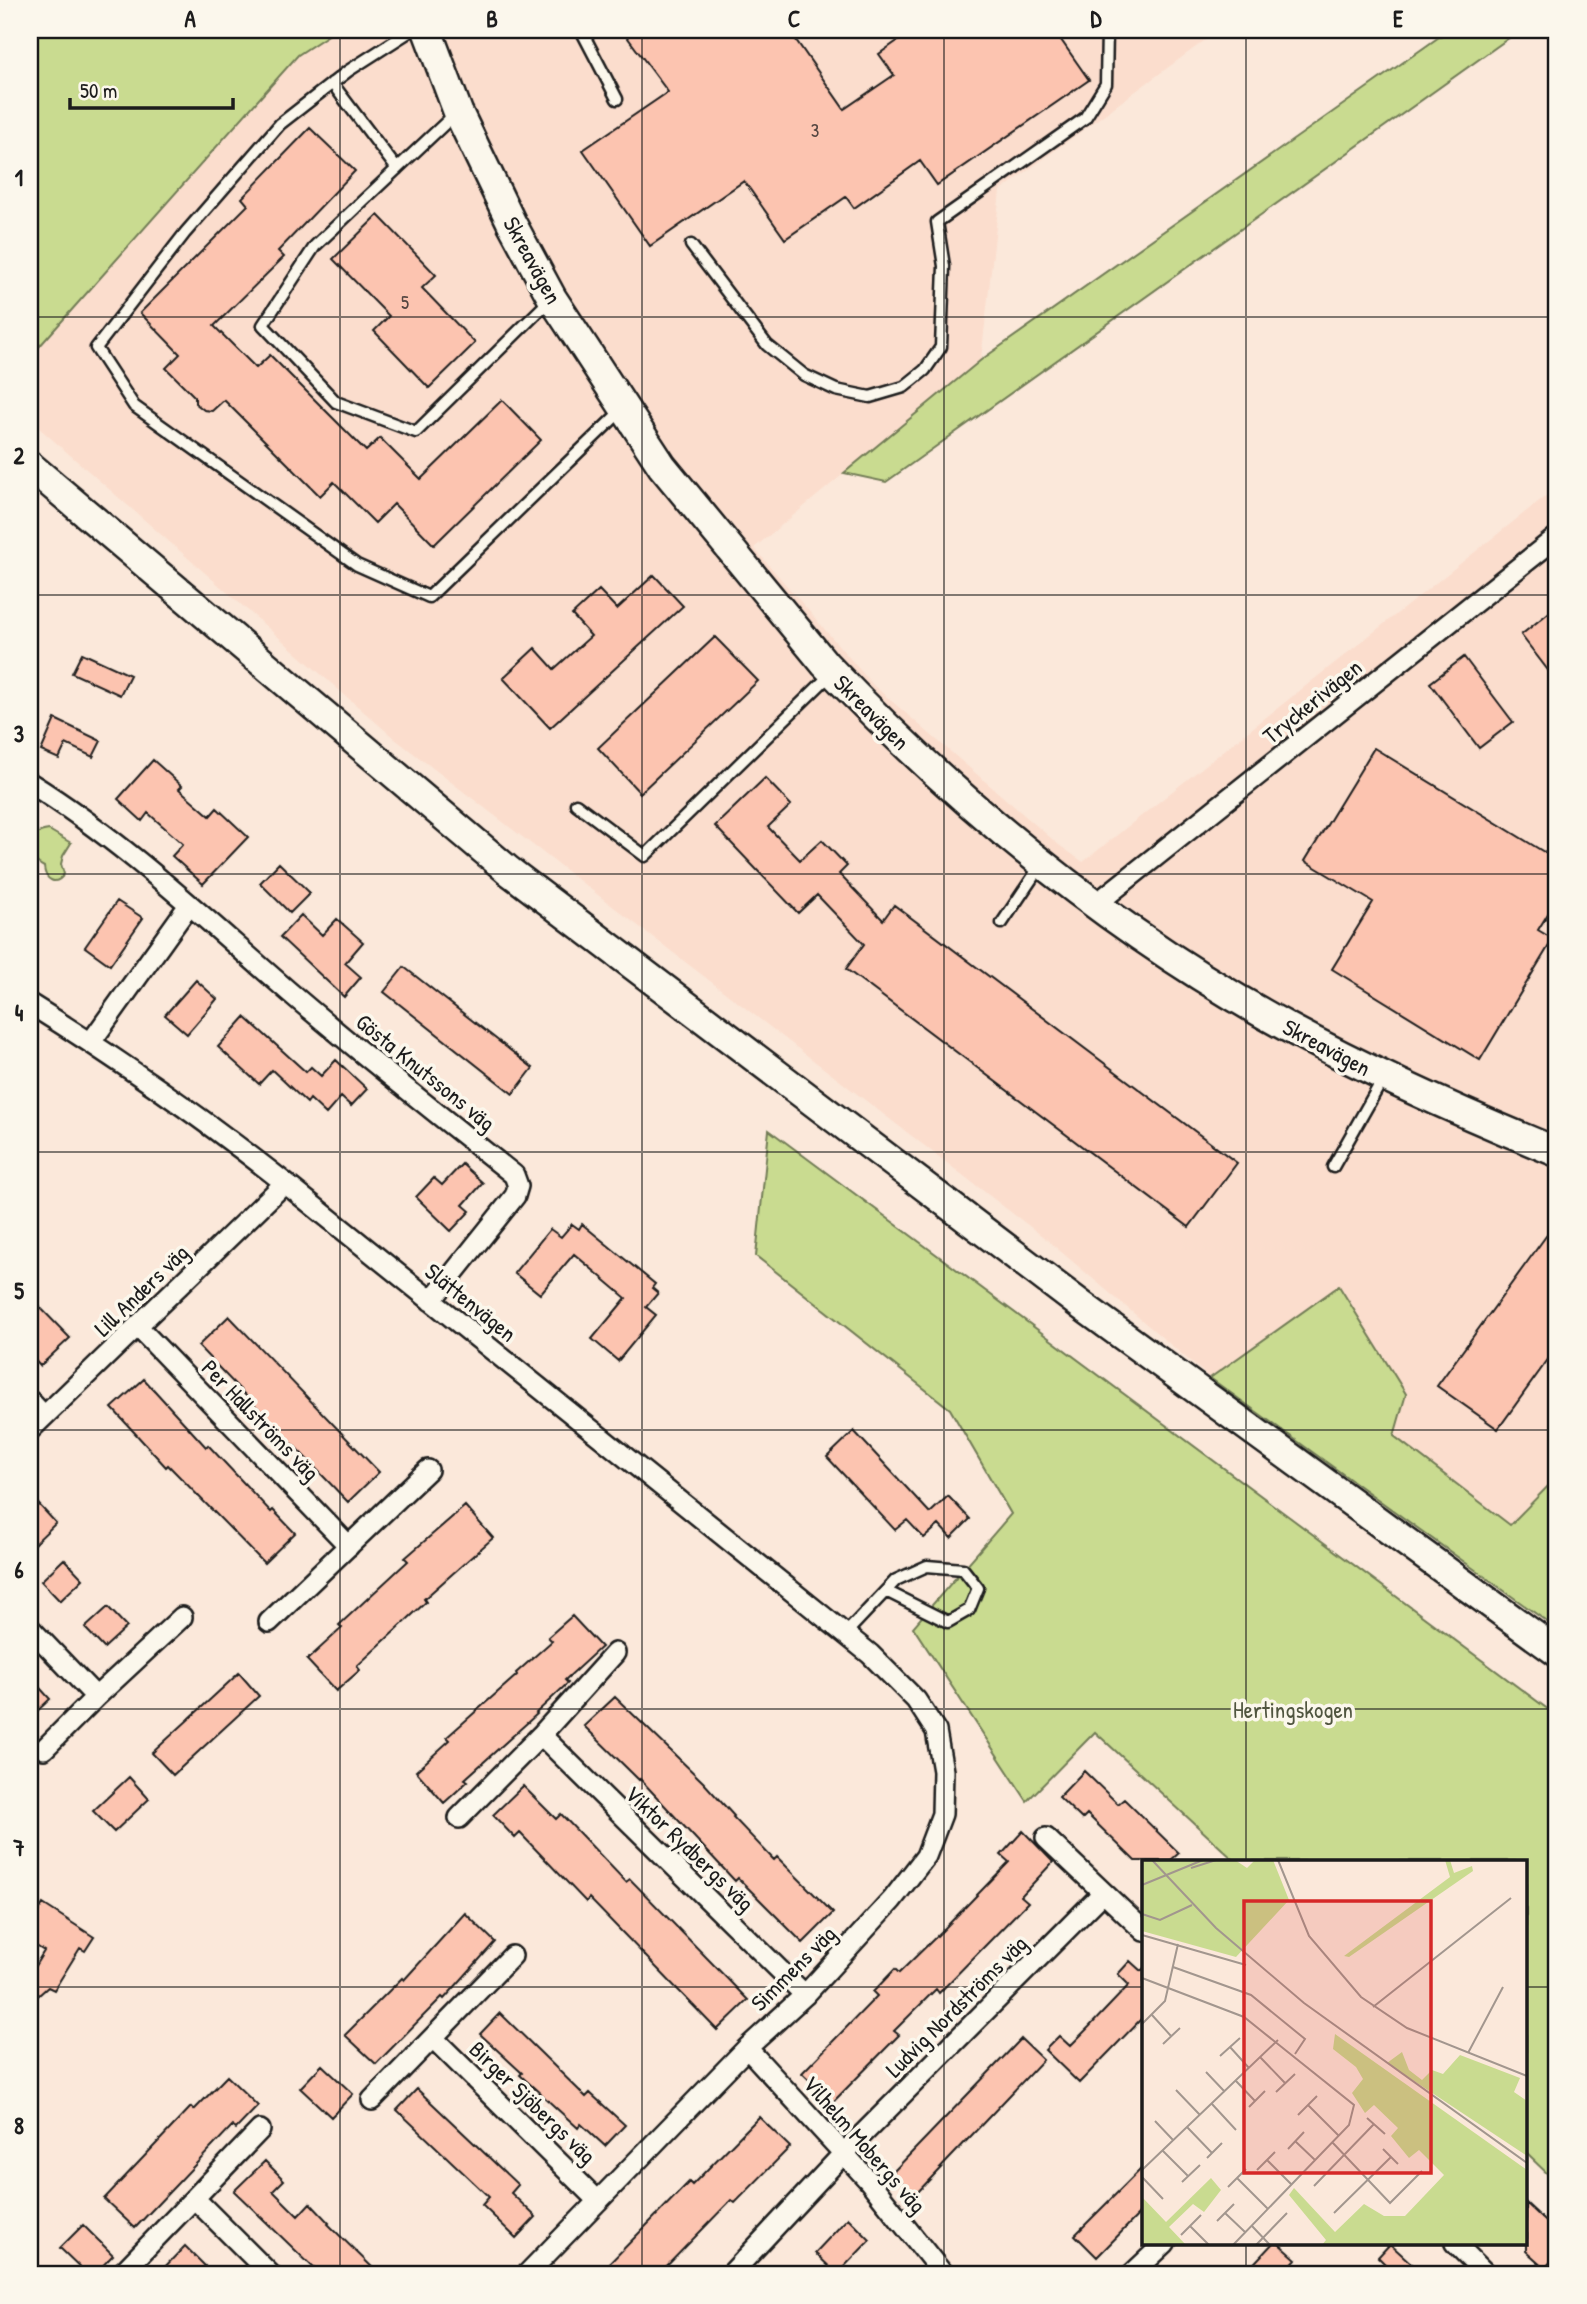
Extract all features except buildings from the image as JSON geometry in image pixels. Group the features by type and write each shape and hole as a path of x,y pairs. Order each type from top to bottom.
{"main road":[{"name":"Skreavägen","path":"427,30 458,112 512,224 552,298 662,466 833,672 926,765 989,820 1096,904 1178,961 1287,1027 1384,1077 1557,1152"},
{"path":"30,466 509,871 1081,1305 1557,1652"}],"street":[{"name":"Tryckerivägen","path":"1096,904 1557,537"},
{"name":"Gösta Knutssons väg","path":"30,783 107,836 299,1001 514,1175 518,1186 515,1196 431,1301"},
{"path":"91,1042 189,905"},
{"name":"Slättenvägen","path":"30,1004 91,1042 224,1135 870,1654"},
{"name":"Lill Anders väg","path":"37,1423 285,1183"},
{"name":"Per Hallströms väg","path":"138,1327 349,1546"},
{"path":"30,1401 37,1423"},
{"path":"269,1622 428,1470"},
{"path":"44,1749 182,1617"},
{"path":"30,1628 96,1697"},
{"path":"459,1818 541,1735 615,1653"},
{"name":"Simmens väg","path":"527,2274 747,2048 805,1995 892,1900 926,1856 942,1814 943,1771 936,1731 916,1700 870,1654"},
{"name":"Viktor Rydbergs väg","path":"541,1735 805,1995"},
{"path":"1045,1838 1142,1929"},
{"name":"Ludvig Nordströms väg","path":"731,2274 844,2153 1103,1893"},
{"name":"Birger Sjöbergs väg","path":"372,2100 512,1956"},
{"name":"Birger Sjöbergs väg","path":"433,2038 598,2200"},
{"name":"Vilhelm Mobergs väg","path":"747,2048 869,2180 943,2274"},
{"path":"121,2274 260,2130"},
{"path":"195,2199 270,2274"},
{"path":"1132,2274 1164,2244"},
{"path":"1456,2244 1486,2274"}],"lane":[{"path":"412,30 332,83 280,124 185,233 96,348 134,406 357,565 429,597 625,408"},
{"path":"581,30 617,99"},
{"path":"691,245 767,345 804,375 836,390 870,397 904,387 925,370 941,347 944,266 937,222 1085,118 1106,85 1107,30"},
{"path":"332,83 397,169"},
{"path":"458,112 315,246 263,325 336,402 416,432 552,298"},
{"path":"576,804 645,856 833,672"},
{"path":"1002,923 1043,862"},
{"path":"1333,1167 1384,1077"},
{"path":"845,1634 886,1591 897,1580 927,1566 963,1569 978,1588 969,1610 948,1622 886,1591"}],"shaded area":[{"path":"336,30 1219,30 1000,191 981,360 754,548 873,685 1059,845 1083,862 1557,487 1557,1477 1510,1525 1394,1436 1339,1287 1210,1378 1046,1239 395,739 30,420 30,357 298,55"}],"green space":[{"path":"30,30 336,30 298,55 30,357"},
{"path":"1449,30 1520,30 886,482 844,473 981,360"},
{"path":"49,830 71,843 61,864 64,874 54,881 29,851 30,840 40,832"},
{"name":"Hertingskogen","path":"769,1130 1557,1716 1557,2183 1528,2155 1528,1860 1234,1860 1095,1732 1027,1801 913,1627 1011,1514 950,1409 756,1256"},
{"path":"1339,1286 1406,1394 1394,1436 1510,1525 1557,1477 1557,1629 1210,1378"}]}
